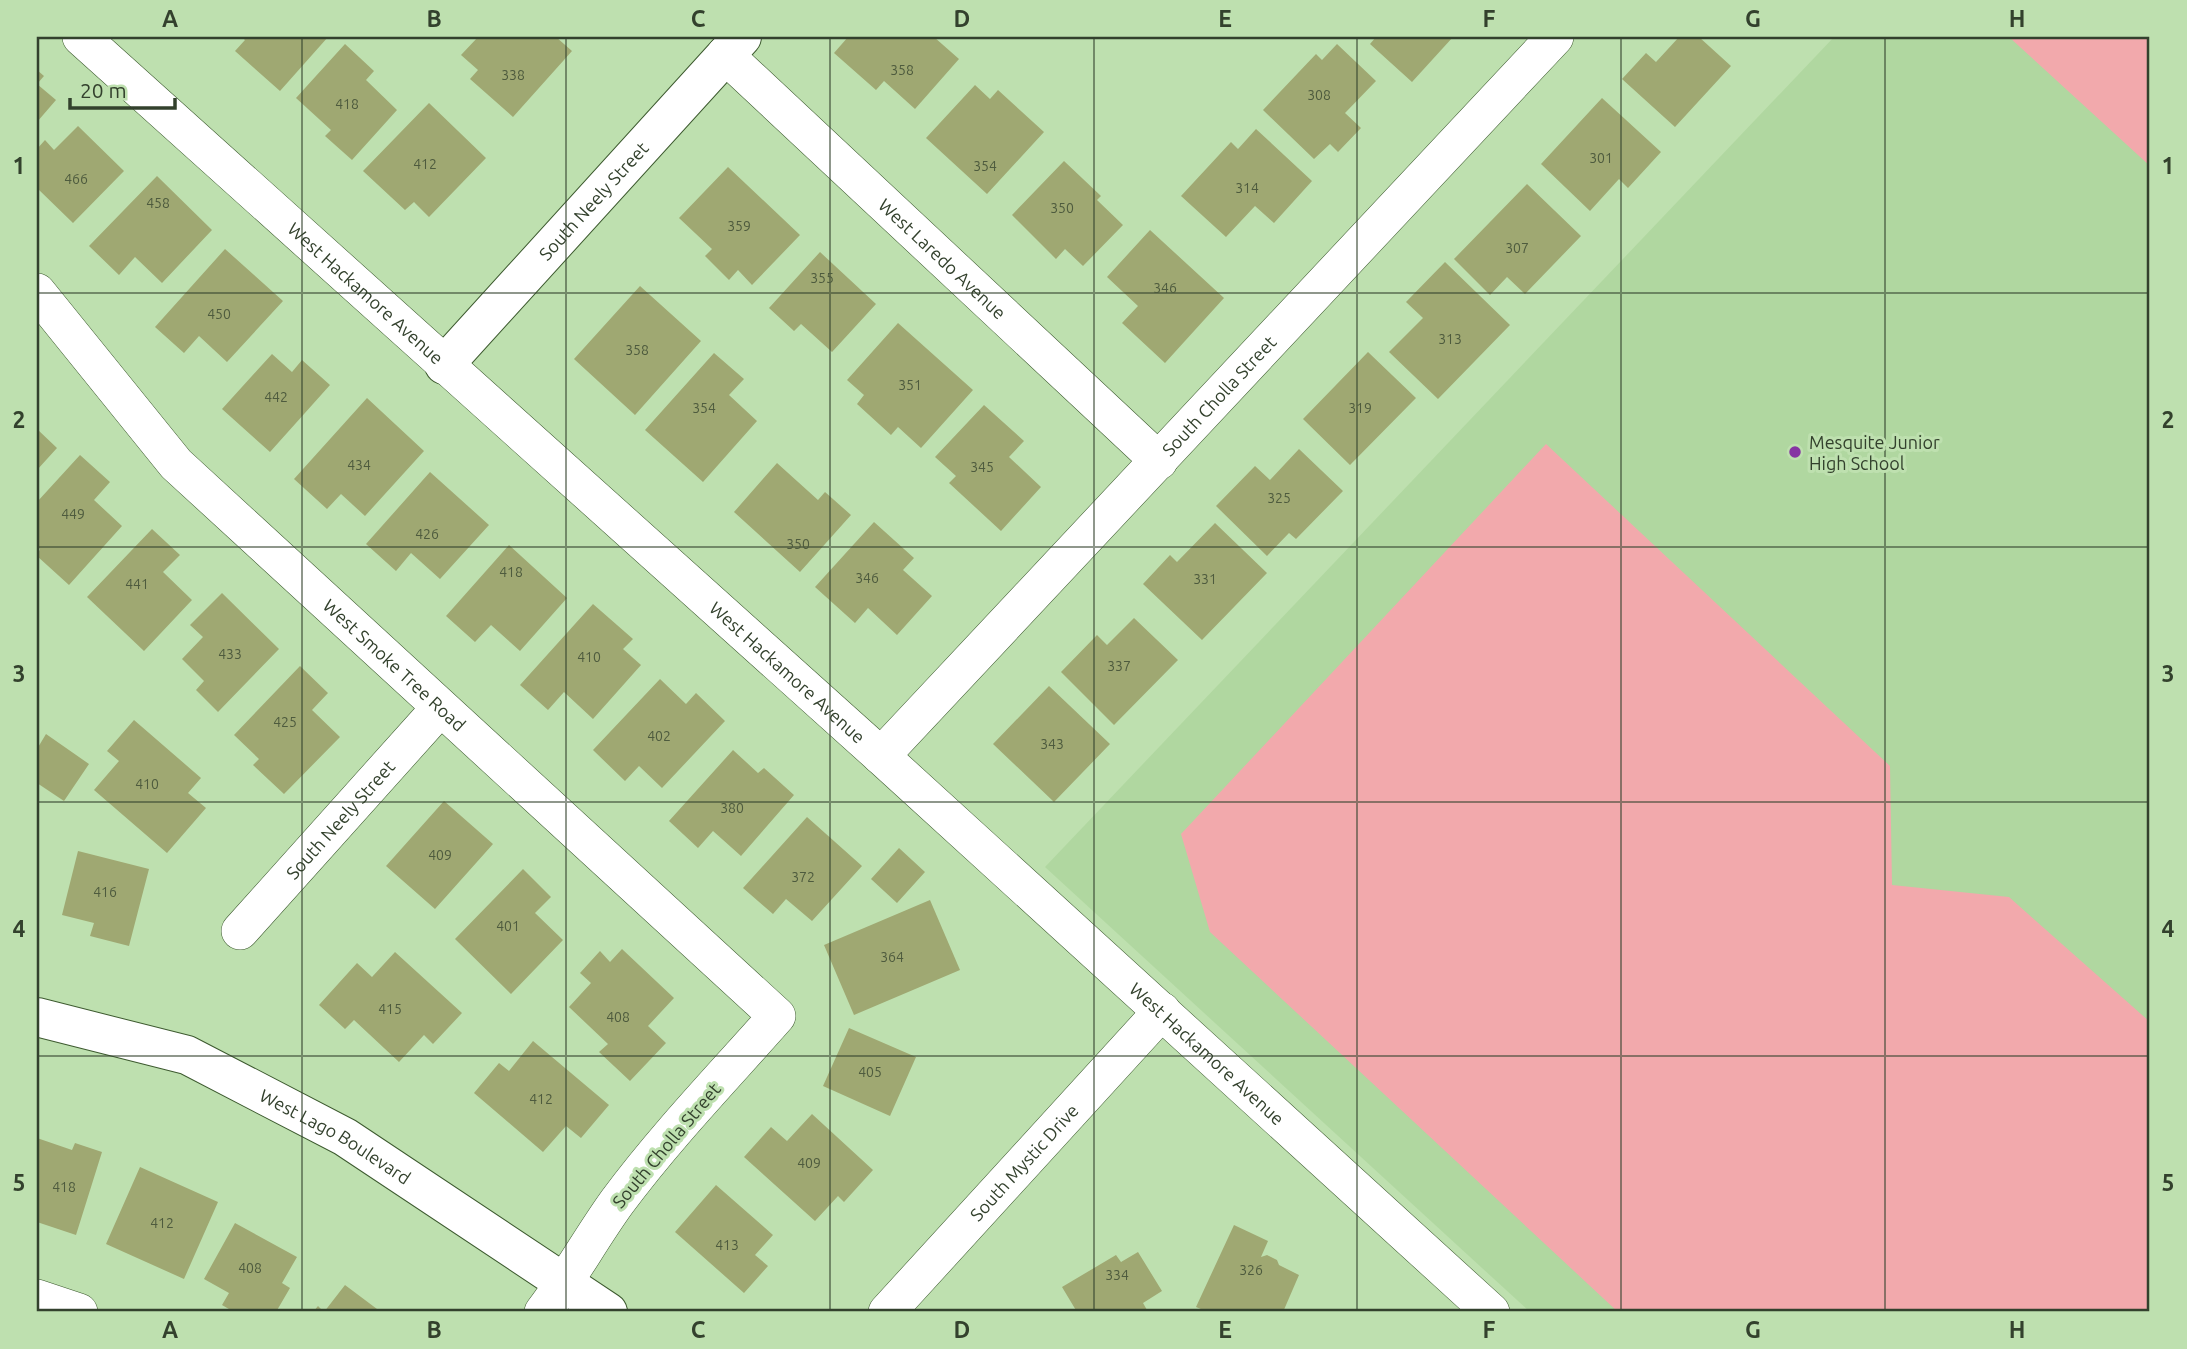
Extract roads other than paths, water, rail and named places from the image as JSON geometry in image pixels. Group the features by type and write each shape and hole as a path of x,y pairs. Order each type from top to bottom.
{"street":[{"name":"West Hackamore Avenue","path":"80,37 881,756 1491,1312"},
{"name":"South Cholla Street","path":"881,756 1555,37"},
{"name":"South Neely Street","path":"444,365 734,46"},
{"name":"West Laredo Avenue","path":"734,46 1159,461"},
{"name":"West Smoke Tree Road","path":"37,292 176,464 777,1016"},
{"name":"South Neely Street","path":"240,931 440,708"},
{"name":"South Mystic Drive","path":"887,1312 1161,1010"},
{"name":"South Cholla Street","path":"543,1312 566,1282 615,1204 656,1152 777,1016"},
{"name":"West Lago Boulevard","path":"37,1017 187,1055 345,1137 608,1312"},
{"path":"37,1297 79,1312"}],"place":[{"name":"Mesquite Junior High School","path":"1795,452"}]}
